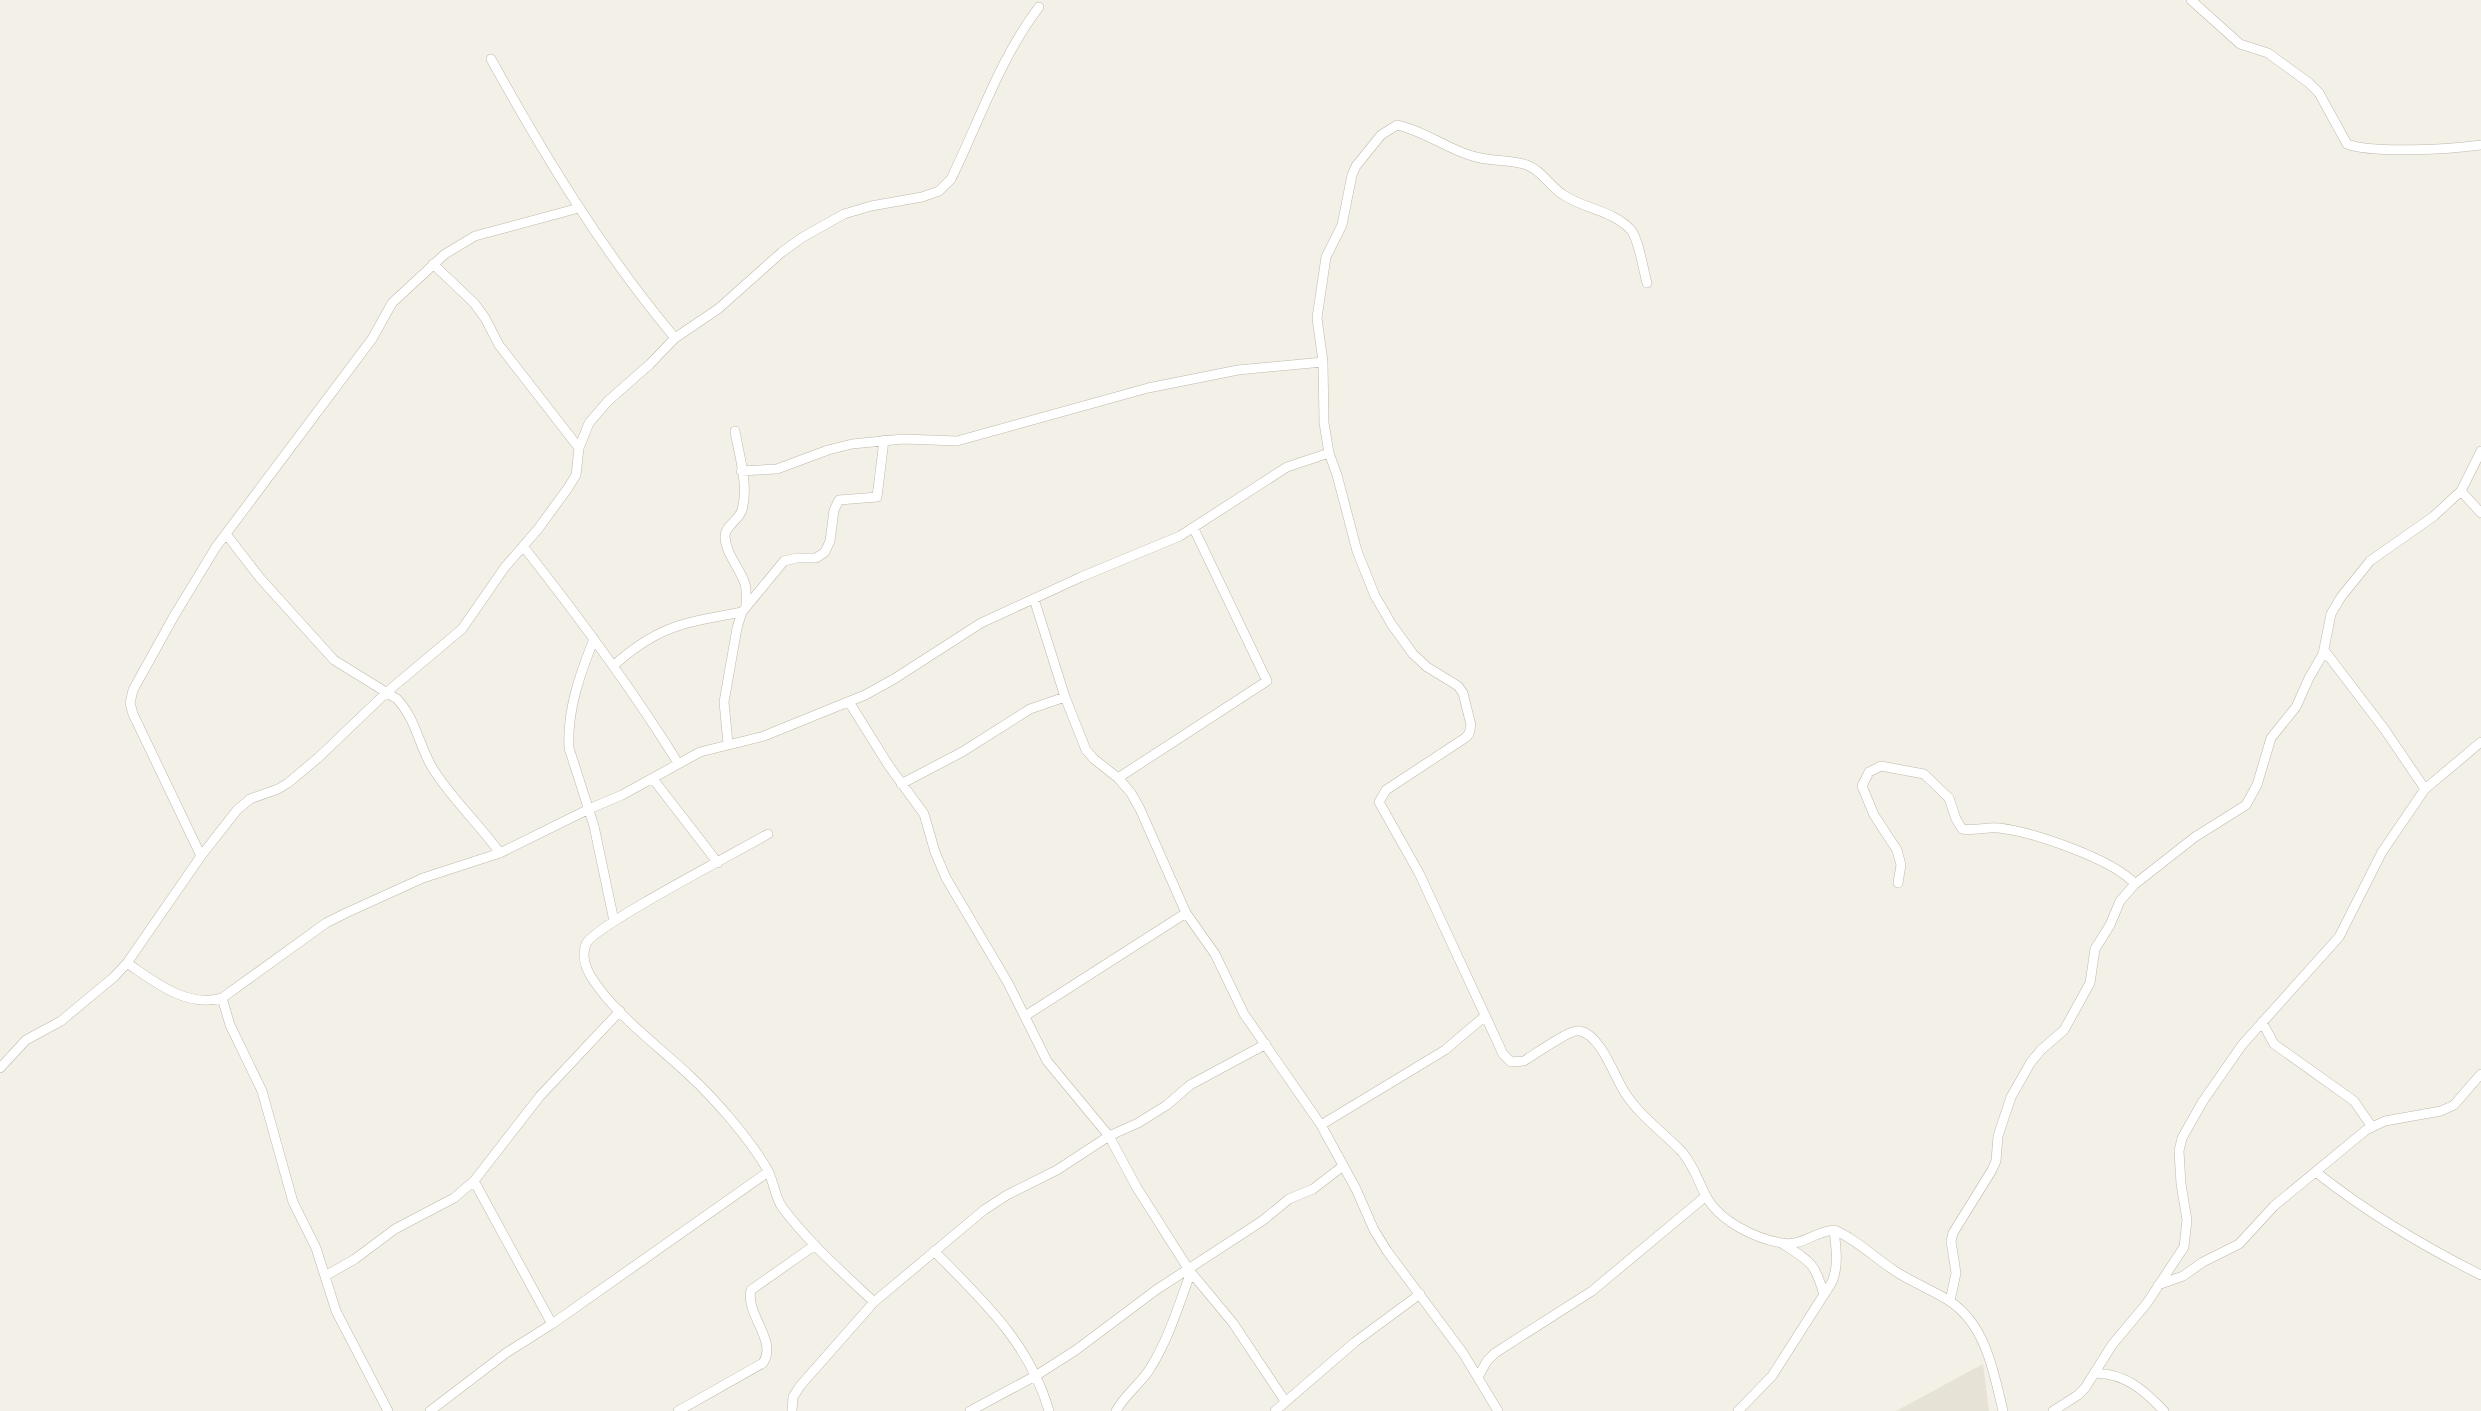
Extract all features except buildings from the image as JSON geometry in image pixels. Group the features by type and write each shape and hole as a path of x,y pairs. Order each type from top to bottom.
{"street":[{"path":"2191,0 2240,44 2268,53 2309,83 2319,93 2347,144 2356,147 2403,149 2459,148 2481,145"},
{"path":"0,1068 26,1040 61,1021 114,977 127,963 201,856 237,810 250,799 288,783 319,757 387,692 462,628 568,488 578,465 579,448 596,414 675,338 718,309 782,252 826,223 843,214 871,206 922,197 939,191 951,179 1007,56 1021,30 1039,7"},
{"path":"491,58 539,146 579,208 619,267 675,338"},
{"path":"1647,283 1633,233 1608,214 1561,194 1534,168 1527,165 1494,162 1467,155 1397,125 1382,135 1356,166 1352,175 1342,225 1326,257 1317,318 1323,362 1324,423 1329,453 1337,474 1357,551 1375,596 1413,654 1427,667 1458,686 1466,700 1471,726 1469,734 1386,790 1379,802 1419,873 1506,1059 1516,1063 1524,1061 1573,1031 1578,1030 1591,1038 1602,1051 1630,1101 1664,1133 1692,1166 1712,1204 1738,1226 1758,1236 1782,1243 1812,1263 1824,1295"},
{"path":"201,856 147,748 130,704 133,690 161,638 226,534 372,339 382,324 388,308 453,247 475,236 579,208"},
{"path":"433,264 474,303 499,345 579,448"},
{"path":"741,471 777,469 828,450 884,440 957,441 1148,388 1238,370 1323,362"},
{"path":"728,744 724,702 737,628 744,609 746,586 730,554 725,536 741,512 744,492 735,431"},
{"path":"614,666 637,646 670,628 744,609 784,561 816,558 825,552 830,541 834,510 839,500 877,497 884,440"},
{"path":"1950,1301 1956,1273 1951,1241 1953,1233 1992,1170 1996,1161 1998,1136 2012,1097 2031,1062 2062,1032 2091,983 2095,949 2110,925 2120,901 2135,884 2195,837 2246,805 2257,785 2271,738 2296,707 2324,650 2331,614 2355,577 2370,561 2434,516 2461,491 2481,451"},
{"path":"127,963 179,995 190,999 222,998 326,923 345,913 423,878 500,853 622,795 700,752 764,736 849,702 894,679 981,623 1194,529 1287,467 1329,453"},
{"path":"2461,491 2481,513"},
{"path":"1118,778 1267,681 1194,529"},
{"path":"226,534 260,578 334,660 397,699 412,718 424,753 437,776 500,853"},
{"path":"523,546 614,666 678,763"},
{"path":"1034,599 1065,698 1090,755 1118,778 1131,793 1186,913 1215,954 1244,1014 1321,1125 1374,1230 1478,1377 1498,1411"},
{"path":"594,639 576,688 568,735 572,761 590,809 615,921"},
{"path":"2324,650 2385,730 2425,789"},
{"path":"901,783 962,752 1030,709 1065,698"},
{"path":"849,702 901,783 924,814 938,862 1025,1016 1047,1061 1109,1136 1137,1188 1190,1271 1233,1323 1285,1401"},
{"path":"2053,1411 2078,1395 2096,1373 2112,1345 2147,1302 2178,1256 2186,1236 2187,1220 2179,1165 2182,1138 2223,1071 2262,1022 2339,937 2382,852 2425,789 2481,742"},
{"path":"1898,883 1901,865 1897,850 1874,815 1862,786 1865,776 1881,766 1924,774 1949,798 1962,829 2002,828 2048,841 2105,862 2121,871 2135,884"},
{"path":"653,778 718,863"},
{"path":"768,834 643,903 615,921 590,938 585,945 584,958 589,974 620,1011 694,1080 746,1139 768,1172 775,1193 783,1207 815,1245 874,1302"},
{"path":"1025,1016 1186,913"},
{"path":"222,998 230,1025 262,1090 293,1202 316,1248 344,1328 388,1411"},
{"path":"325,1276 355,1258 395,1228 454,1198 474,1181 540,1096 620,1011"},
{"path":"1321,1125 1445,1050 1485,1016"},
{"path":"2262,1022 2274,1044 2354,1101 2373,1127"},
{"path":"792,1411 793,1397 800,1386 874,1302 984,1210 1007,1195 1057,1170 1109,1136 1138,1123 1167,1105 1190,1085 1266,1044"},
{"path":"2158,1286 2183,1276 2203,1262 2239,1245 2274,1206 2317,1173 2349,1142 2385,1121 2447,1108 2466,1093 2481,1074"},
{"path":"970,1411 1037,1375 1076,1350 1156,1290 1190,1271 1262,1221 1289,1199 1313,1189 1343,1166"},
{"path":"430,1411 506,1353 552,1324 768,1172"},
{"path":"2317,1173 2380,1219 2432,1251 2481,1275"},
{"path":"474,1181 552,1324"},
{"path":"1478,1377 1486,1361 1495,1353 1592,1291 1706,1196"},
{"path":"1738,1411 1772,1376 1824,1295 1836,1270 1834,1230"},
{"path":"1782,1243 1801,1242 1834,1230 1898,1273 1950,1301 1964,1312 1988,1353 2003,1411"},
{"path":"678,1411 763,1363 768,1356 768,1346 749,1299 751,1290 815,1245"},
{"path":"934,1251 1003,1323 1021,1347 1037,1375 1049,1411"},
{"path":"1116,1411 1122,1399 1143,1379 1158,1354 1190,1271"},
{"path":"1275,1411 1355,1342 1420,1294"},
{"path":"2096,1373 2119,1376 2131,1382 2164,1411"}],"shaded area":[{"path":"1983,1364 1989,1411 1896,1411"}]}
